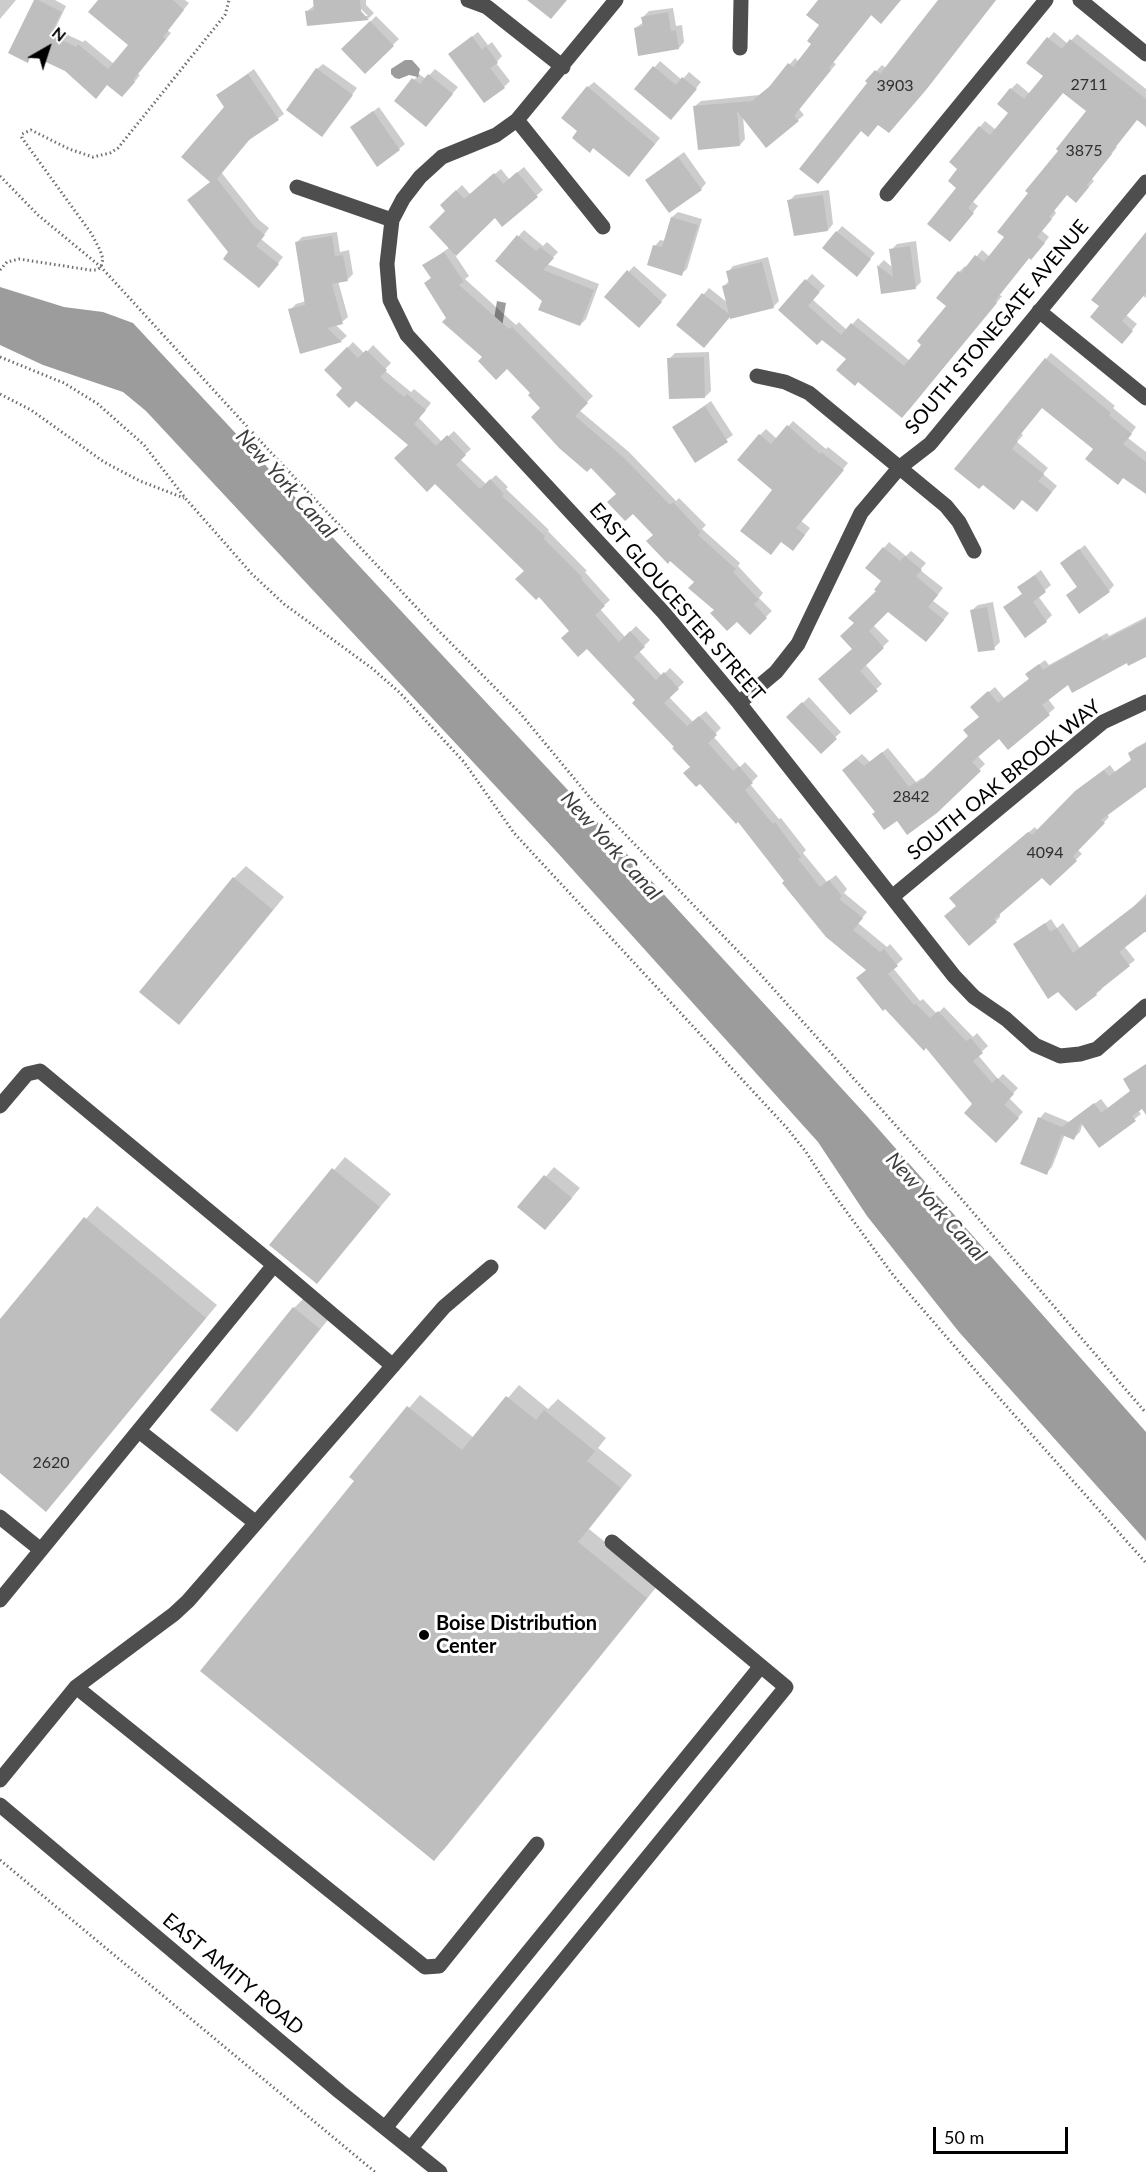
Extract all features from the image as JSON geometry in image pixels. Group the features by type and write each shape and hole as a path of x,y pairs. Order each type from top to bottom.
{"street":[{"path":"468,0 487,7 562,67"},
{"path":"297,187 392,220 403,199 420,177 442,157 496,135 517,120 616,0"},
{"path":"740,48 741,0"},
{"path":"887,194 1046,0"},
{"path":"1080,0 1146,54"},
{"path":"517,120 603,227"},
{"name":"SOUTH STONEGATE AVENUE","path":"739,703 776,672 798,644 861,513 898,468 930,444 1146,182"},
{"name":"EAST GLOUCESTER STREET","path":"392,220 387,264 390,300 407,335 664,613 739,703 954,976 974,997 1006,1019 1035,1045 1060,1056 1097,1049 1146,1006"},
{"path":"1039,311 1146,398"},
{"path":"757,376 785,382 809,393 946,506 959,522 974,551"},
{"name":"SOUTH OAK BROOK WAY","path":"892,897 1103,722 1146,702"},
{"path":"0,1106 27,1074 40,1071 393,1365"},
{"path":"0,1600 274,1265"},
{"path":"0,1780 76,1686 181,1608 444,1307 491,1267"},
{"path":"139,1431 256,1523"},
{"path":"0,1517 41,1550"},
{"path":"411,2148 786,1687 612,1542"},
{"path":"385,2128 761,1666"},
{"path":"76,1686 425,1967 439,1966 537,1844"},
{"name":"EAST AMITY ROAD","path":"0,1805 440,2172"}],"path":[{"path":"0,270 7,262 19,259 90,270 97,270 101,267 103,259 91,232 22,138 22,134 31,130 69,149 93,157 110,153 118,148 225,15 229,0"},
{"path":"0,176 38,215 101,267 433,625 520,713 592,800 761,975 958,1195 1146,1413"},
{"path":"0,359 64,383 98,404 144,445 186,498 252,574 284,604 373,669 400,693 464,762 514,833 787,1128 893,1275 1001,1401 1146,1563"},
{"path":"0,394 31,410 104,462 174,496 186,498"},
{"path":"0,1860 375,2172"}],"water":[{"path":"405,60 412,60 420,69 418,77 409,75 399,79 391,74 391,69"},
{"name":"New York Canal","path":"0,287 64,307 103,312 133,323 592,816 867,1116 1146,1432 1146,1541 959,1332 867,1216 818,1142 555,850 146,411 123,392 43,365 0,345"},
{"path":"497,301 506,303 502,327 493,325"}],"building":[{"path":"34,0 62,12 50,34 76,47 78,44 108,69 128,45 88,12 98,0 173,0 184,10 163,37 166,39 122,97 107,85 96,99 65,71 31,55 28,63 8,53"},
{"path":"313,0 360,0 361,11 369,20 307,26 305,11 314,10"},
{"path":"527,0 567,0 551,19"},
{"path":"818,0 901,0 881,24 871,15 794,116 799,121 766,148 737,111 740,146 698,150 693,106 752,101 769,87 788,63 793,67 811,44 807,41 819,25 806,15"},
{"path":"938,0 996,0 926,90 889,133 878,125 868,137 861,131 818,184 799,169 867,83 865,81 875,70 880,74"},
{"path":"668,12 671,31 676,30 679,49 638,56 634,28 643,26 641,17"},
{"path":"370,21 394,46 365,74 341,49"},
{"path":"472,36 482,50 486,46 498,63 490,68 505,88 484,103 448,54"},
{"path":"1047,37 1062,49 1070,39 1146,99 1146,127 1137,120 1076,203 1067,195 1049,217 1052,219 1037,237 1045,243 1031,260 1029,258 995,301 997,303 902,418 858,382 855,386 836,370 846,359 822,340 817,345 778,310 805,279 820,292 808,306 841,335 851,323 904,366 921,345 917,341 946,306 936,298 958,271 961,273 975,255 984,262 1004,237 997,232 1028,193 1025,191 1058,151 1056,149 1086,111 1063,93 968,208 974,213 950,242 927,224 956,188 948,181 957,169 949,162 979,126 990,135 1008,113 997,104 1010,88 1024,99 1043,76 1026,63"},
{"path":"653,66 676,85 682,77 697,89 671,120 634,89"},
{"path":"316,68 353,95 322,137 286,110"},
{"path":"248,74 279,120 249,140 217,179 254,226 265,235 256,246 279,264 259,288 223,259 228,252 187,200 210,182 181,157 224,107 216,95"},
{"path":"428,74 453,94 426,127 394,101 412,78 420,84"},
{"path":"587,86 655,144 629,177 593,148 590,153 572,138 577,131 561,118"},
{"path":"373,111 400,150 377,167 350,127"},
{"path":"678,157 702,190 669,213 645,180"},
{"path":"517,172 538,197 502,227 495,218 456,256 429,227 445,211 440,205 456,190 464,199 494,173 503,184"},
{"path":"823,195 828,231 794,236 787,200"},
{"path":"671,217 698,225 682,276 647,265 653,245 662,247"},
{"path":"836,231 871,259 857,277 822,248"},
{"path":"1146,232 1146,293 1122,321 1133,331 1122,344 1090,317 1099,306 1091,300"},
{"path":"517,235 536,251 540,247 554,258 543,270 594,290 580,326 538,310 542,301 495,261"},
{"path":"332,236 335,256 343,255 348,281 332,284 343,324 327,328 342,342 300,354 288,309 305,305 295,242"},
{"path":"910,246 916,289 881,294 877,265 893,277 889,249"},
{"path":"444,252 464,282 459,285 509,329 512,327 588,403 575,416 623,457 670,505 673,502 701,532 698,535 736,569 733,572 759,600 754,604 767,618 750,635 737,622 727,631 710,613 714,610 688,588 694,582 670,561 668,564 646,541 653,535 633,514 625,521 607,502 616,494 591,468 587,472 559,448 531,417 540,408 528,395 530,393 507,369 496,380 478,361 482,357 442,322 446,318 424,283 431,278 422,265"},
{"path":"762,262 774,308 730,319 730,317 704,348 676,325 702,293 729,314 722,286 729,284 726,271"},
{"path":"627,270 662,302 639,328 604,297"},
{"path":"347,347 358,358 366,350 387,370 380,377 404,397 407,394 426,410 414,424 436,446 447,435 466,455 456,465 480,489 490,479 504,494 502,496 545,536 543,538 582,577 581,579 605,606 595,615 619,642 630,631 645,647 634,657 656,680 664,672 679,689 664,703 687,726 699,716 717,735 708,743 733,771 739,766 753,783 745,790 773,824 775,822 801,857 798,859 820,887 829,880 842,896 839,899 863,918 853,930 880,952 884,949 898,966 888,974 914,1005 916,1004 930,1018 938,1011 966,1041 971,1038 983,1053 973,1061 992,1083 997,1078 1014,1094 1004,1105 1019,1118 996,1143 964,1113 972,1104 926,1048 924,1051 885,1009 883,1011 856,978 866,970 826,937 782,883 784,881 738,822 736,824 700,784 696,787 683,773 690,767 632,703 635,700 587,649 578,657 561,638 569,631 539,597 536,600 515,579 524,571 435,484 427,492 394,458 408,445 356,401 349,408 336,395 342,388 324,370"},
{"path":"704,357 705,398 669,399 667,358"},
{"path":"1045,358 1111,413 1109,415 1132,434 1123,444 1146,462 1146,494 1123,478 1118,485 1085,459 1093,449 1042,408 1016,440 1018,441 1012,449 1044,474 1038,481 1052,492 1037,512 1022,500 1014,510 983,485 979,489 954,469"},
{"path":"705,406 728,442 695,463 672,427"},
{"path":"787,425 820,454 821,452 844,470 796,528 805,535 793,551 781,542 771,555 740,531 772,490 737,460 759,434 771,444"},
{"path":"883,547 900,561 905,556 922,570 916,576 938,595 928,607 944,620 926,642 888,612 869,631 884,648 860,671 878,691 850,715 818,679 852,649 840,636 854,623 848,618 876,591 874,590 881,581 865,568"},
{"path":"1079,549 1110,592 1079,614 1066,595 1077,587 1060,563"},
{"path":"1035,575 1046,592 1033,602 1047,622 1025,638 1003,607 1022,594 1017,587"},
{"path":"987,607 995,650 978,652 970,610"},
{"path":"1146,619 1146,657 1128,666 1127,663 1072,693 1068,685 1042,705 1050,715 1008,750 999,739 972,762 981,771 937,813 907,835 897,821 884,830 872,814 875,812 842,770 856,759 864,766 882,752 909,787 916,782 917,784 968,736 963,730 979,717 970,707 988,691 998,703 1029,679 1025,674 1039,664 1043,670 1101,637 1103,641"},
{"path":"802,702 837,739 821,754 786,717"},
{"path":"1146,743 1146,787 1101,820 1105,823 1073,856 1077,861 1050,886 1042,878 994,919 997,922 969,946 944,916 956,906 949,898 1028,832 1032,835 1075,791 1104,770 1109,776 1131,760 1128,753"},
{"path":"233,877 273,910 179,1025 139,992"},
{"path":"1146,897 1146,931 1119,952 1130,966 1076,1011 1058,992 1048,999 1013,944 1045,923 1050,932 1057,928 1073,953"},
{"path":"1146,1064 1146,1115 1142,1109 1132,1116 1136,1121 1099,1148 1081,1123 1074,1140 1062,1135 1047,1175 1020,1164 1038,1117 1062,1127 1094,1103 1101,1113 1130,1091 1123,1079"},
{"path":"332,1168 380,1207 317,1284 269,1245"},
{"path":"544,1175 572,1198 545,1230 517,1207"},
{"path":"84,1217 206,1318 46,1512 0,1473 0,1319"},
{"path":"293,1307 320,1329 237,1432 210,1410"},
{"name":"Boise Distribution Center","path":"506,1396 536,1420 544,1410 595,1451 587,1461 621,1488 578,1542 647,1598 434,1861 200,1671 354,1481 349,1477 407,1406 462,1450"}],"place":[{"name":"Boise Distribution Center","path":"424,1635"}]}
